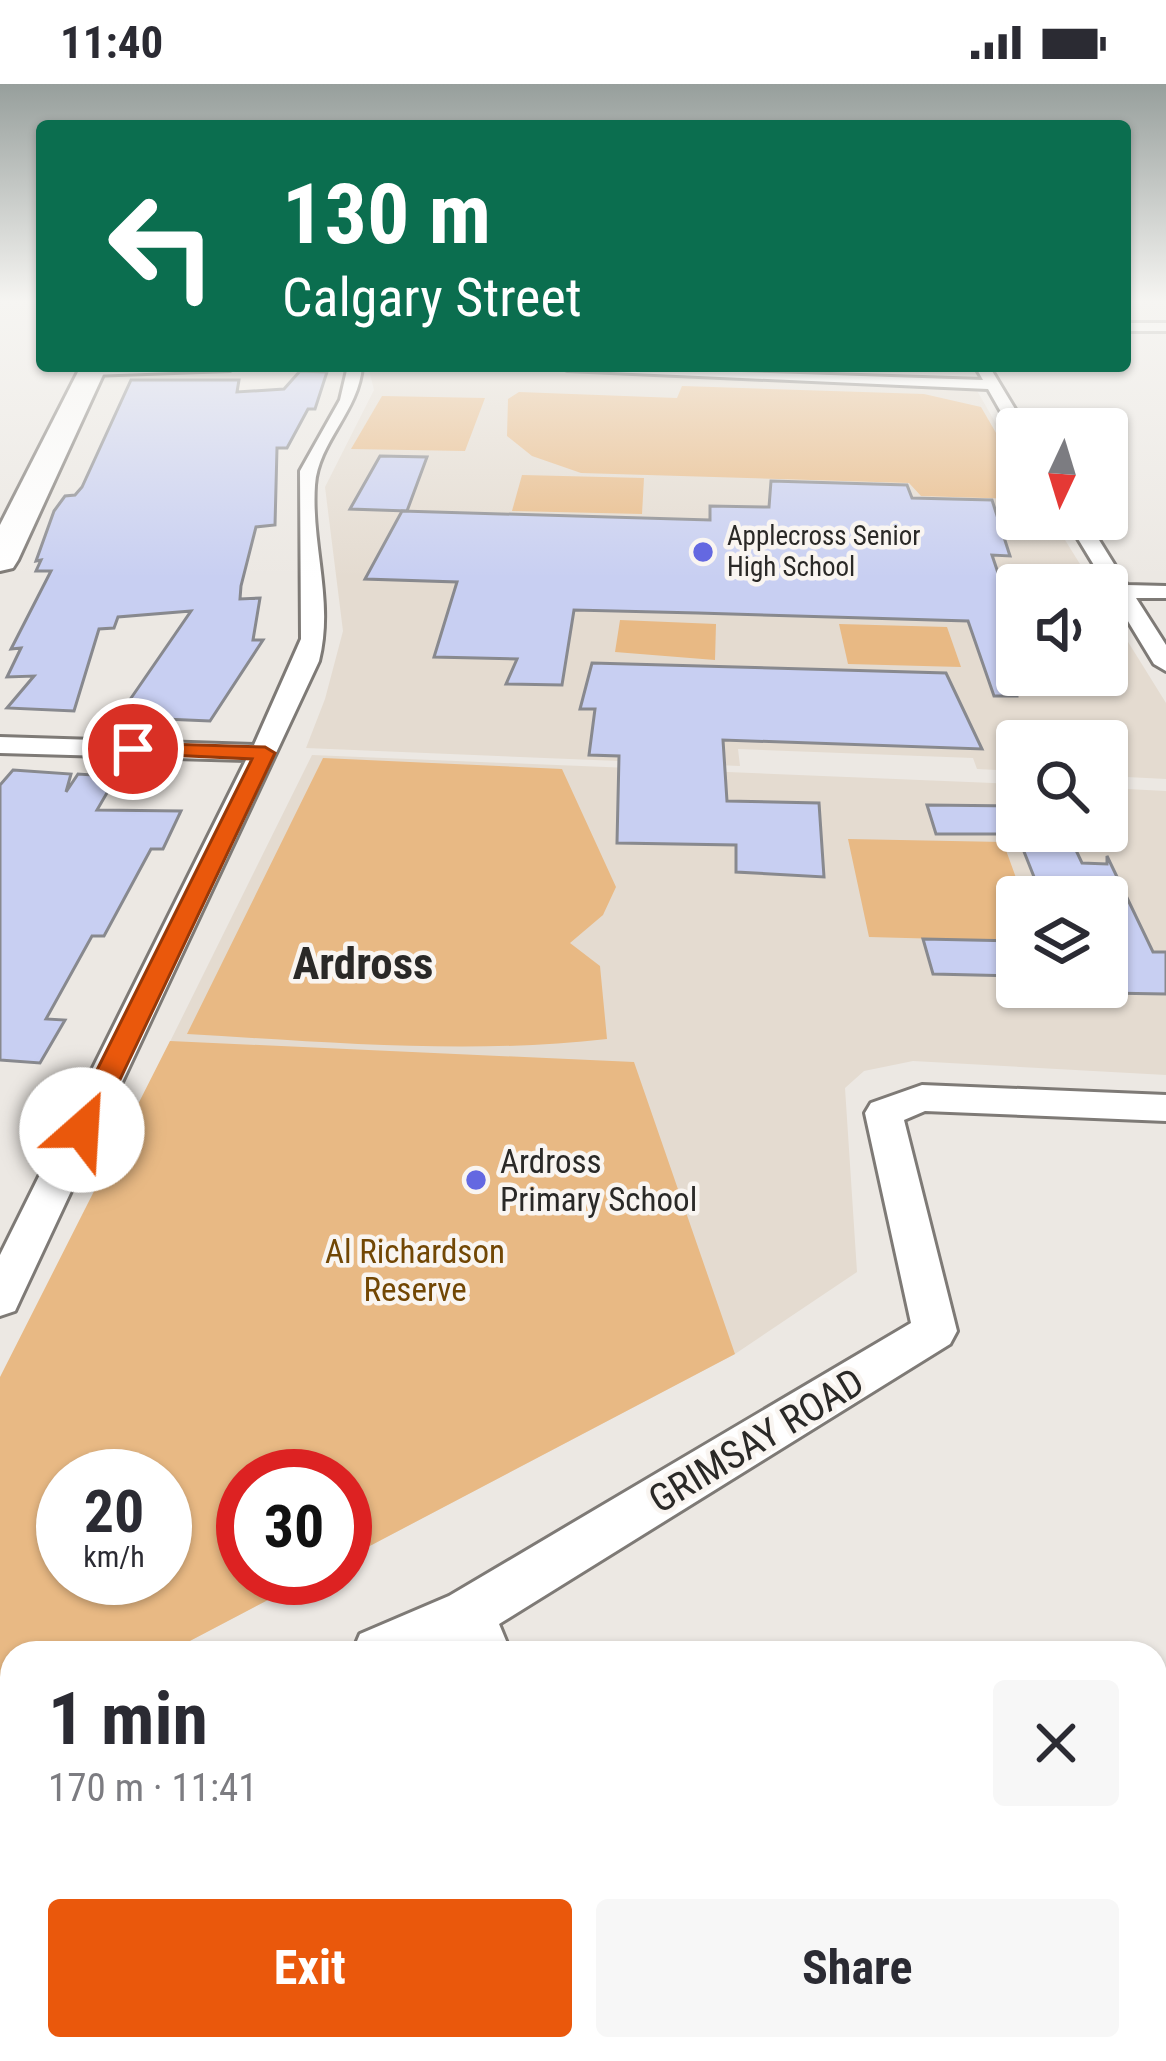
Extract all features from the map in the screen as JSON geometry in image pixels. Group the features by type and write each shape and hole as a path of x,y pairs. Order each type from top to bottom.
{"highway":[{"path":"0,560 9,500 70,393"}],"street":[{"path":"0,1298 265,753 314,642 306,484 353,393"},
{"path":"1128,591 1166,592"},
{"path":"1128,602 1166,664"},
{"path":"0,745 265,753"},
{"name":"GRIMSAY ROAD","path":"440,1641 476,1634 935,1331 884,1113 922,1098 1166,1108"}],"shaded area":[{"name":"Applecross Senior High School","path":"372,393 978,393 996,424 996,540 1065,540 1080,564 996,564 996,696 1128,696 1128,642 1166,703 1166,779 1128,777 1128,720 996,720 996,770 977,769 973,758 738,749 740,766 306,748 343,631 325,487"},
{"name":"Ardross Primary School","path":"312,755 996,783 996,852 1128,852 1128,789 1166,791 1166,1075 913,1061 864,1071 845,1088 857,1272 735,1354 372,1545 372,1449 216,1449 216,1605 259,1605 190,1641 0,1641 0,1385"}],"green space":[{"path":"517,393 677,398 679,393 902,393 981,407 996,433 996,498 921,496 909,483 581,473 532,456 507,436 508,399"},
{"path":"382,396 485,398 465,451 351,449"},
{"path":"522,475 644,478 642,514 512,511"},
{"path":"620,620 716,624 715,660 615,652"},
{"path":"839,624 947,627 961,667 848,664"},
{"path":"323,758 562,769 616,887 603,915 570,943 600,966 607,1039 450,1047 187,1034"},
{"path":"848,839 996,842 996,852 1007,852 1015,876 996,876 996,940 869,937"},
{"name":"Al Richardson Reserve","path":"170,1041 634,1062 735,1354 372,1545 372,1449 216,1449 216,1605 259,1605 190,1641 0,1641 0,1377"}],"building":[{"path":"125,393 320,393 315,409 308,409 287,448 277,448 275,525 256,527 241,586 240,599 260,598 253,640 263,640 210,721 118,717 191,611 118,617 114,628 99,629 74,711 7,708 34,676 7,677 21,648 11,649 51,571 36,571 41,560 36,561 54,511 65,496 75,495"},
{"path":"380,456 427,457 407,511 350,509"},
{"path":"771,481 907,485 912,498 992,500 996,540 1005,540 1010,556 992,555 996,567 996,696 968,621 574,610 562,685 506,684 517,659 434,657 457,582 365,579 402,511 710,520 710,506 769,507"},
{"path":"592,663 946,673 982,749 723,740 727,801 819,803 824,877 736,872 736,845 617,843 619,756 589,755 595,709 580,709"},
{"path":"13,770 71,774 66,792 78,774 109,776 103,786 111,786 97,810 181,811 163,849 151,849 104,936 92,936 46,1019 65,1020 40,1063 0,1060 0,785"},
{"path":"927,805 996,806 996,834 936,834"},
{"path":"1024,852 1077,852 1082,863 1107,864 1107,856 1117,876 1034,876"},
{"path":"1128,900 1153,952 1166,952 1166,994 1128,993"},
{"path":"923,939 996,941 996,976 933,974"}],"place":[{"name":"Applecross Senior High School","path":"703,552"},
{"name":"Ardross Primary School","path":"476,1180"}],"district":[{"name":"Ardross","path":"363,963"}],"route":[{"path":"82,1130 265,753 133,749"}]}
